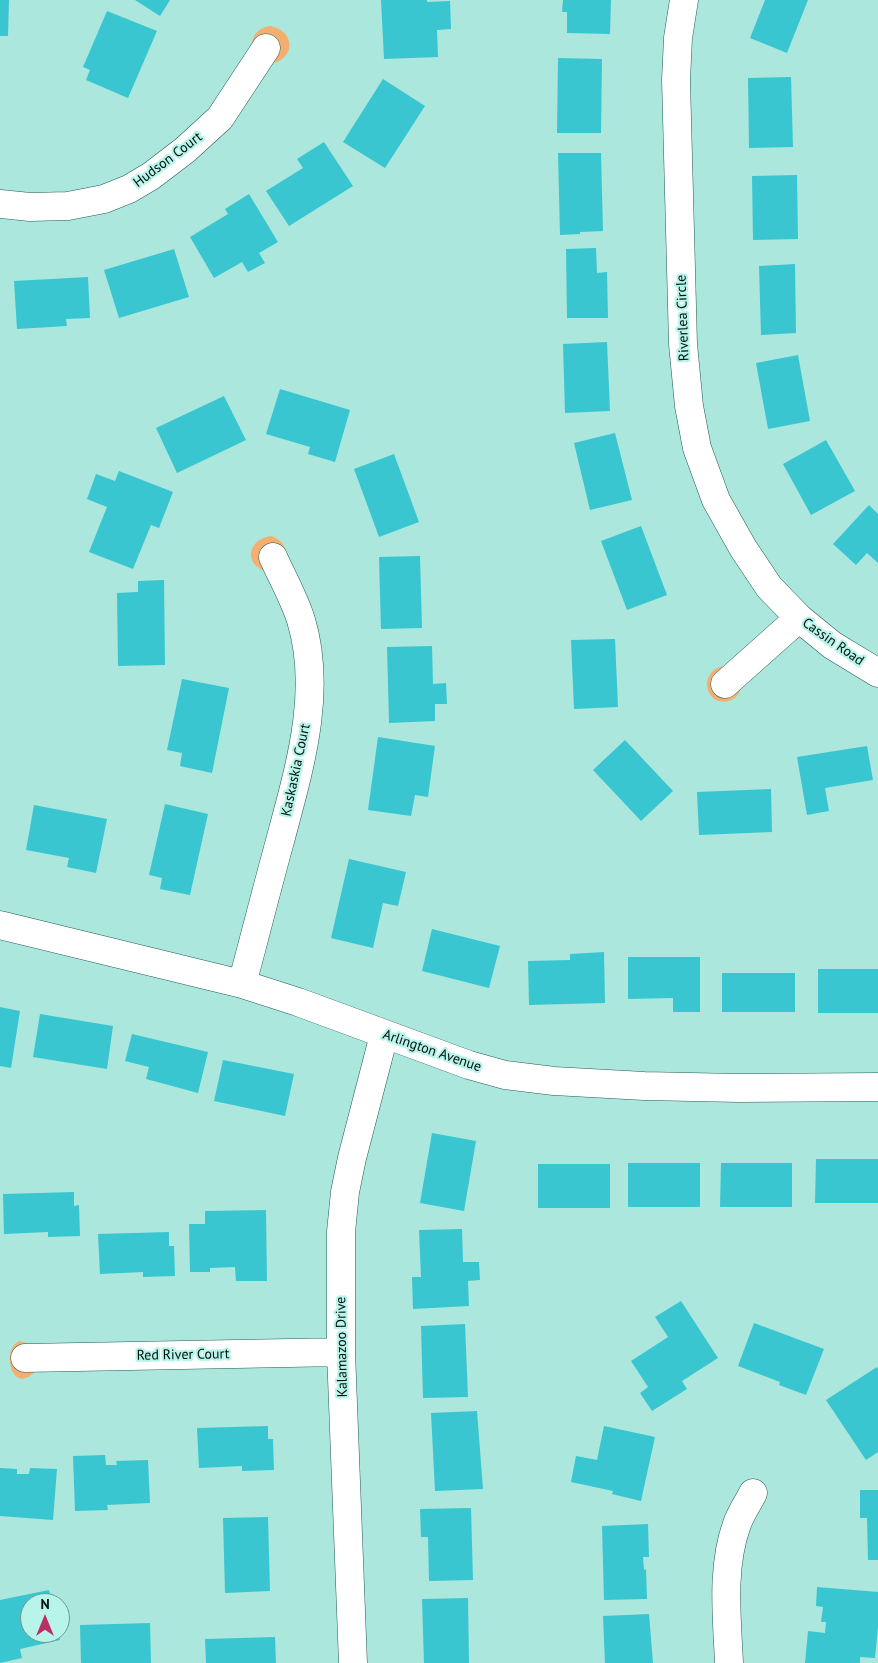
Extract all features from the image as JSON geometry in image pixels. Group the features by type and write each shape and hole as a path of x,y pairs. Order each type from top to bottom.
{"street":[{"name":"Riverlea Circle","path":"684,0 678,38 676,80 683,344 689,406 697,448 716,500 743,548 769,587 794,614"},
{"name":"Hudson Court","path":"0,204 30,207 68,206 104,199 129,189 151,176 185,150 220,118 266,48"},
{"name":"Kaskaskia Court","path":"242,984 302,755 308,711 308,668 300,619 273,557"},
{"name":"Cassin Road","path":"794,614 832,645 878,673"},
{"path":"725,684 794,614"},
{"name":"Arlington Avenue","path":"0,925 242,984 298,1002 469,1065 505,1075 554,1081 644,1086 739,1088 878,1087"},
{"name":"Kalamazoo Drive","path":"353,1663 341,1352 341,1258 345,1192 384,1035"},
{"name":"Red River Court","path":"25,1358 341,1352"},
{"path":"729,1663 726,1579 730,1550 737,1523 753,1493"}],"shaded area":[{"path":"270,26 285,33 290,45 285,57 270,64 252,52 252,42 258,31"},
{"path":"272,536 284,545 286,559 270,572 255,565 251,553 257,542"},
{"path":"723,666 729,667 742,684 736,697 723,702 716,700 711,695 707,682 714,670"},
{"path":"20,1341 31,1345 36,1370 28,1377 21,1379 15,1375 10,1360 14,1345"}],"building":[{"path":"0,0 9,0 8,36 0,36"},
{"path":"135,0 170,0 160,16"},
{"path":"381,0 450,1 451,29 437,30 438,57 384,59"},
{"path":"563,0 611,0 610,34 567,33 567,12 562,12"},
{"path":"765,0 808,0 787,53 750,38"},
{"path":"107,11 157,31 128,98 86,80 90,70 83,67"},
{"path":"558,58 602,59 601,133 557,133"},
{"path":"791,77 793,147 749,148 748,78"},
{"path":"383,79 425,106 385,168 343,142"},
{"path":"324,142 353,186 289,226 266,191 303,168 297,159"},
{"path":"558,153 601,153 603,231 560,235"},
{"path":"797,175 798,239 753,240 752,176"},
{"path":"249,194 278,242 259,253 265,263 248,272 242,262 214,278 190,237 228,214 225,209"},
{"path":"596,248 597,273 607,272 608,318 567,318 566,249"},
{"path":"174,249 189,297 119,318 104,270"},
{"path":"795,264 796,333 761,335 759,266"},
{"path":"88,277 90,318 66,319 67,326 17,329 14,281"},
{"path":"607,342 610,411 565,413 563,344"},
{"path":"798,355 810,421 768,429 756,363"},
{"path":"280,389 350,410 335,462 308,454 310,447 266,434"},
{"path":"224,396 246,440 177,473 156,428"},
{"path":"615,433 632,500 590,510 574,443"},
{"path":"826,440 855,491 811,515 783,464"},
{"path":"394,454 419,522 379,537 354,469"},
{"path":"119,471 173,492 159,528 151,525 133,569 89,552 107,507 87,499 96,474 115,481"},
{"path":"869,505 878,514 878,563 867,553 856,565 833,544"},
{"path":"641,526 667,595 627,610 601,541"},
{"path":"420,556 422,628 381,629 379,557"},
{"path":"164,580 165,665 118,666 117,593 138,592 138,581"},
{"path":"615,639 618,707 574,709 571,640"},
{"path":"432,646 433,684 446,683 447,704 435,704 435,721 389,723 387,647"},
{"path":"182,679 229,688 212,773 180,766 182,753 167,750"},
{"path":"378,737 435,746 428,797 415,795 411,816 368,810"},
{"path":"625,740 673,791 641,821 593,770"},
{"path":"867,746 873,780 825,788 829,811 807,815 797,757"},
{"path":"771,789 772,832 699,835 697,792"},
{"path":"165,804 208,814 190,895 160,889 162,878 149,875"},
{"path":"34,805 107,819 96,873 67,867 69,858 26,850"},
{"path":"349,859 406,872 398,906 383,903 373,948 331,938"},
{"path":"432,929 500,946 489,988 422,971"},
{"path":"604,952 605,1003 529,1005 528,961 570,960 570,954"},
{"path":"628,957 700,957 700,1012 673,1012 673,998 628,999"},
{"path":"818,969 878,969 878,1013 818,1013"},
{"path":"722,973 795,973 795,1012 722,1012"},
{"path":"0,1007 20,1011 11,1068 0,1066"},
{"path":"40,1014 113,1026 107,1069 33,1057"},
{"path":"132,1034 208,1052 198,1093 146,1079 149,1067 125,1061"},
{"path":"223,1060 294,1074 285,1116 214,1101"},
{"path":"432,1133 476,1141 464,1211 420,1203"},
{"path":"816,1159 878,1159 878,1203 815,1203"},
{"path":"628,1163 700,1163 700,1207 628,1207"},
{"path":"721,1163 792,1163 792,1207 720,1207"},
{"path":"538,1164 610,1164 610,1208 538,1208"},
{"path":"74,1192 74,1206 79,1205 80,1236 48,1237 48,1232 4,1234 3,1194"},
{"path":"266,1210 267,1281 236,1281 235,1267 210,1268 210,1272 190,1272 189,1224 205,1224 205,1211"},
{"path":"462,1229 463,1262 479,1262 480,1280 468,1281 469,1306 413,1309 412,1277 421,1277 419,1230"},
{"path":"169,1232 169,1246 174,1246 175,1276 143,1277 143,1272 100,1274 98,1234"},
{"path":"681,1301 718,1358 682,1381 687,1389 652,1411 640,1393 648,1387 631,1361 668,1337 655,1317"},
{"path":"754,1323 824,1349 806,1395 779,1385 780,1382 738,1366"},
{"path":"465,1324 468,1397 423,1398 421,1326"},
{"path":"877,1367 878,1452 866,1460 826,1400"},
{"path":"477,1411 483,1489 435,1491 431,1413"},
{"path":"268,1426 268,1439 273,1439 274,1470 242,1471 242,1466 199,1468 197,1428"},
{"path":"604,1426 655,1437 641,1501 612,1494 613,1491 571,1482 576,1456 597,1460"},
{"path":"105,1455 106,1465 117,1465 116,1461 148,1460 150,1503 107,1505 108,1510 75,1511 73,1456"},
{"path":"0,1468 17,1469 17,1474 29,1474 30,1468 57,1469 53,1520 0,1516"},
{"path":"860,1490 878,1490 878,1560 868,1560 867,1518 860,1518"},
{"path":"471,1508 473,1580 429,1581 428,1537 421,1537 420,1509"},
{"path":"268,1517 270,1591 225,1593 223,1518"},
{"path":"648,1524 649,1557 643,1557 644,1570 646,1569 647,1599 604,1600 602,1526"},
{"path":"817,1587 878,1592 878,1627 875,1658 860,1657 860,1663 805,1663 808,1631 825,1633 826,1622 821,1622 823,1607 816,1606"},
{"path":"49,1590 50,1593 34,1593"},
{"path":"20,1596 20,1643 47,1643 20,1649 22,1658 0,1663 0,1600"},
{"path":"468,1598 469,1663 424,1663 422,1599"},
{"path":"649,1614 653,1663 605,1663 603,1616"},
{"path":"150,1623 151,1663 81,1663 80,1625"},
{"path":"275,1637 276,1663 206,1663 205,1639"}]}
